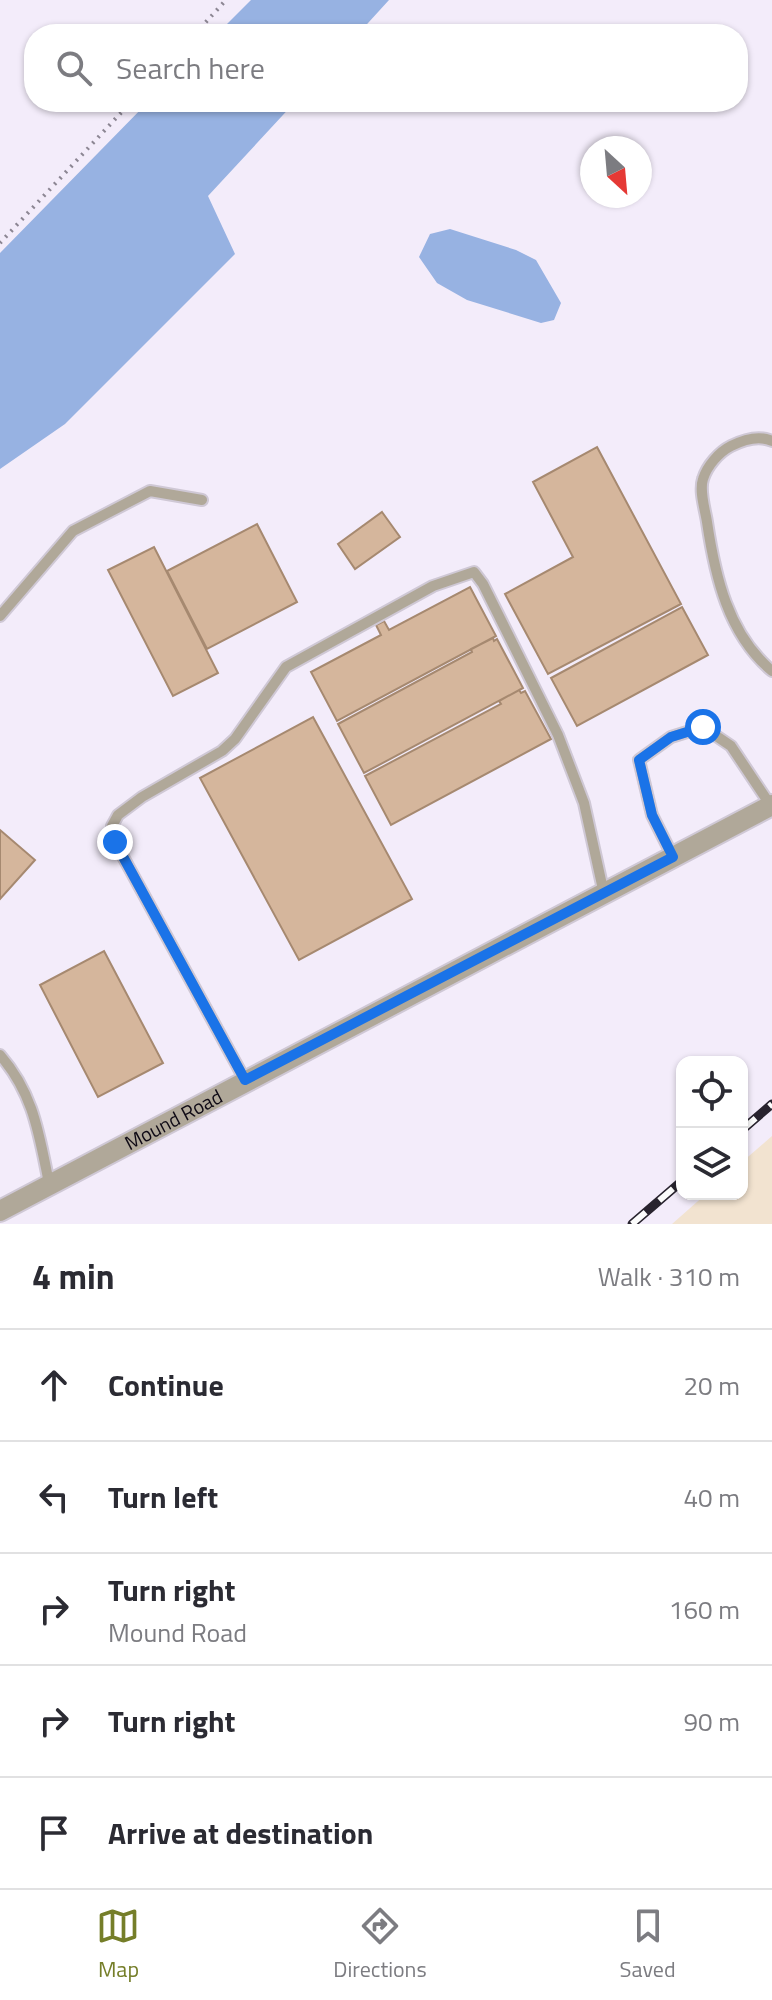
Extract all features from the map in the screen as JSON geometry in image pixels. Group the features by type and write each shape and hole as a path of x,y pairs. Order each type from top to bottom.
{"street":[{"name":"Mound Road","path":"0,1211 772,805"}],"lane":[{"path":"772,441 765,438 743,440 726,449 712,462 702,480 714,569 724,600 757,659 772,671"},
{"path":"0,616 73,531 150,491 202,500"},
{"path":"245,1080 115,842 112,826 118,815 142,797 222,751 235,739 286,667 433,586 474,572 483,584 558,735 584,803 604,894"},
{"path":"673,857 652,815 639,760 671,737 703,727 731,746 772,805"},
{"path":"0,1055 16,1074 35,1114 49,1183"}],"path":[{"path":"204,24 226,0"},
{"path":"0,243 122,112"}],"shaded area":[{"path":"772,1136 772,1224 672,1224 699,1200 748,1200 748,1157"}],"water":[{"path":"251,0 389,0 367,24 227,24"},
{"path":"138,112 286,112 208,196 235,254 65,424 0,469 0,253"},
{"path":"450,229 516,250 536,260 561,303 554,320 541,323 467,300 437,283 419,257 430,234"}],"building":[{"path":"597,447 681,604 548,674 505,594 573,557 533,482"},
{"path":"382,512 400,537 355,569 338,544"},
{"path":"257,524 297,602 207,649 167,571"},
{"path":"154,547 218,673 173,696 108,570"},
{"path":"470,587 496,636 337,721 311,672 381,635 376,625 384,621 389,630"},
{"path":"682,607 708,655 577,726 551,678"},
{"path":"493,638 494,641 497,639 523,688 364,773 338,724"},
{"path":"519,690 521,693 525,691 551,739 391,825 365,776 501,704 499,701"},
{"path":"313,717 412,899 299,960 200,778"},
{"path":"0,830 35,860 0,899"},
{"path":"104,951 163,1063 98,1097 40,985"}],"railway":[{"path":"744,1128 772,1104"},
{"path":"632,1224 676,1186"}],"route":[{"path":"115,842 245,1080 673,857 652,815 639,760 671,737 703,727"}]}
